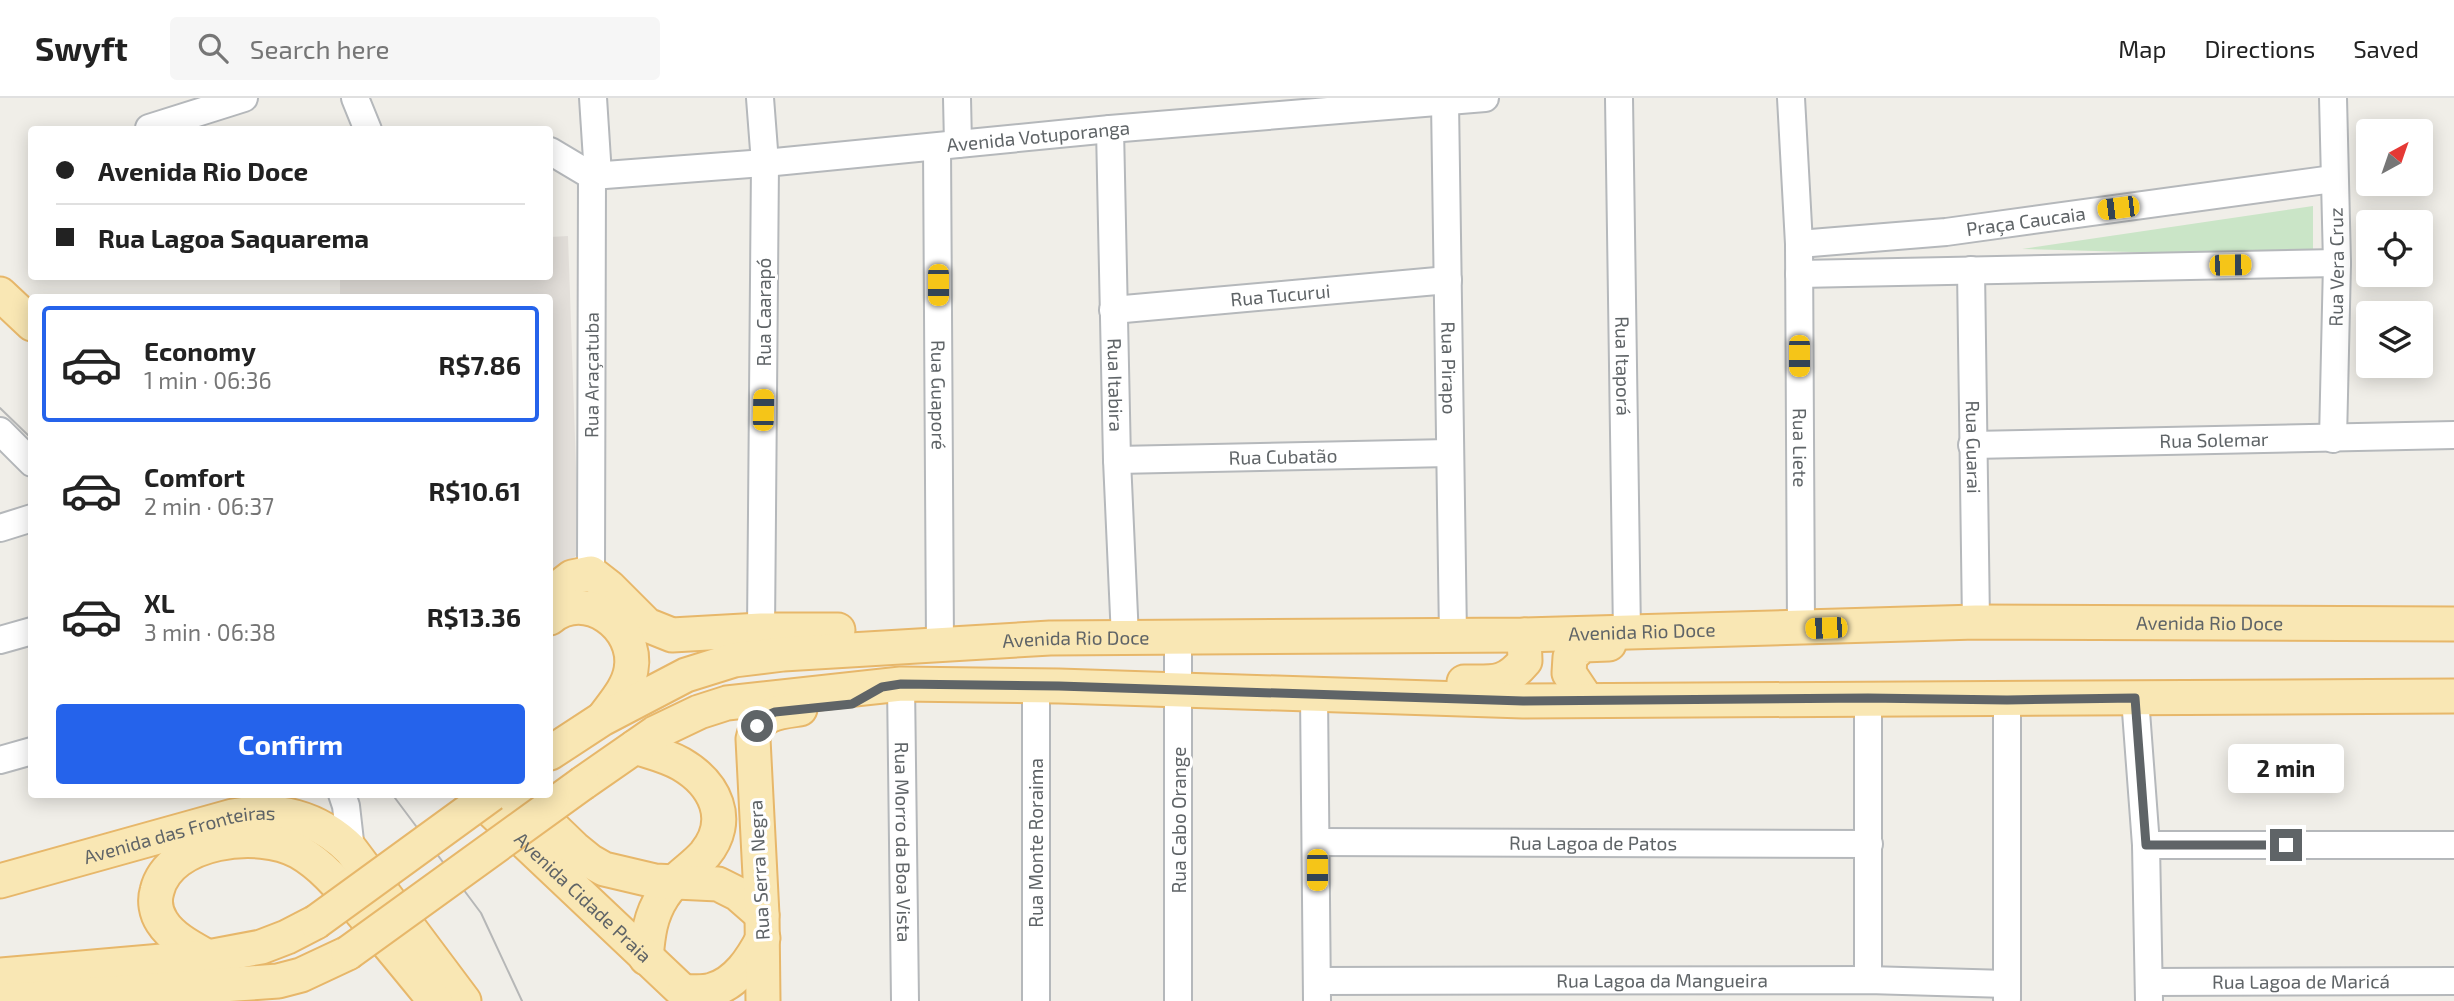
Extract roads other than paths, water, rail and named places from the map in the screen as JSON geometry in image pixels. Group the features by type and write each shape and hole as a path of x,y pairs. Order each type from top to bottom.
{"main road":[{"path":"0,293 28,320"},
{"path":"553,592 572,577 591,573 647,625 672,635 761,630 879,630 940,645"},
{"path":"553,615 558,610 570,607 593,610 614,621 627,640 631,650 631,673 624,689 602,719"},
{"name":"Avenida Rio Doce","path":"553,750 602,719 686,675 734,660 783,654 1050,638 1524,635 1976,622 2454,624"},
{"path":"1587,700 1569,673 1570,657 1583,645 1746,641 1789,629"},
{"path":"1347,696 1370,681 1495,682 1513,676 1525,661 1524,635"},
{"path":"2328,697 2371,683 2454,684"},
{"path":"0,1001 104,986 278,981 312,970 348,953 635,747 677,721 727,703 892,685 1036,686 1179,692 1587,700 2454,696"},
{"name":"Rua Serra Negra","path":"764,1001 763,927 753,739 757,726 775,712 852,704 892,685"},
{"path":"635,747 680,763 704,782 716,802 719,821 716,837 703,857 673,883 652,917 646,958"},
{"name":"Avenida Cidade Praia","path":"478,798 688,996"},
{"path":"0,975 104,986 208,957 261,947 316,922 486,798"},
{"name":"Avenida Cidade Praia","path":"522,798 590,861 617,873 673,883"},
{"name":"Avenida das Fronteiras","path":"0,881 252,812 270,812 303,818 330,831 351,850 464,1001"},
{"path":"208,957 172,934 161,921 156,909 159,882 176,860 196,851 228,842 265,840 297,850 331,877 436,1001"},
{"path":"673,883 718,884 738,894 763,927 747,964 735,977 713,990 688,996"}],"street":[{"path":"164,126 216,119 244,98"},
{"path":"355,98 366,126"},
{"name":"Rua Araçatuba","path":"591,573 595,176 593,98"},
{"name":"Rua Caarapó","path":"761,98 765,163 761,630"},
{"name":"Rua Guaporé","path":"940,645 948,145 957,98"},
{"name":"Avenida Votuporanga","path":"595,176 1485,98"},
{"name":"Rua Itaporá","path":"1619,98 1627,633"},
{"name":"Rua Liete","path":"1789,629 1799,274 1791,98"},
{"name":"Rua Vera Cruz","path":"2333,98 2337,263 2333,439"},
{"name":"Rua Pirapo","path":"1445,102 1453,636"},
{"name":"Rua Itabira","path":"1110,129 1117,460 1125,638"},
{"path":"553,153 595,176"},
{"name":"Praça Caucaia","path":"1799,244 1947,232 2333,179"},
{"path":"1970,270 1984,226"},
{"path":"1947,232 1970,270"},
{"path":"1799,274 2337,263"},
{"name":"Rua Guarai","path":"1970,270 1976,622"},
{"name":"Rua Tucurui","path":"1113,310 1448,280"},
{"path":"0,431 28,459"},
{"name":"Rua Solemar","path":"1972,445 2454,435"},
{"name":"Rua Cubatão","path":"1117,460 1449,453"},
{"path":"0,528 28,518"},
{"path":"0,640 28,632"},
{"name":"Rua Cabo Orange","path":"1178,638 1178,1001"},
{"name":"Rua Morro da Boa Vista","path":"892,685 905,1001"},
{"name":"Rua Monte Roraima","path":"1036,686 1036,1001"},
{"path":"1314,695 1317,991"},
{"path":"1868,698 1868,980"},
{"path":"2135,698 2146,845 2149,991"},
{"path":"2007,700 2007,993"},
{"path":"0,760 28,752"},
{"path":"343,798 351,850"},
{"name":"Rua Lagoa de Patos","path":"1317,842 1869,844"},
{"path":"2146,845 2454,845"},
{"name":"Rua Lagoa da Mangueira","path":"1317,991 1664,991 1868,980 2007,993"},
{"name":"Rua Lagoa de Maricá","path":"2149,991 2454,981"}],"tram line":[{"path":"0,408 28,435"},
{"path":"395,798 481,913 522,1001"}]}
